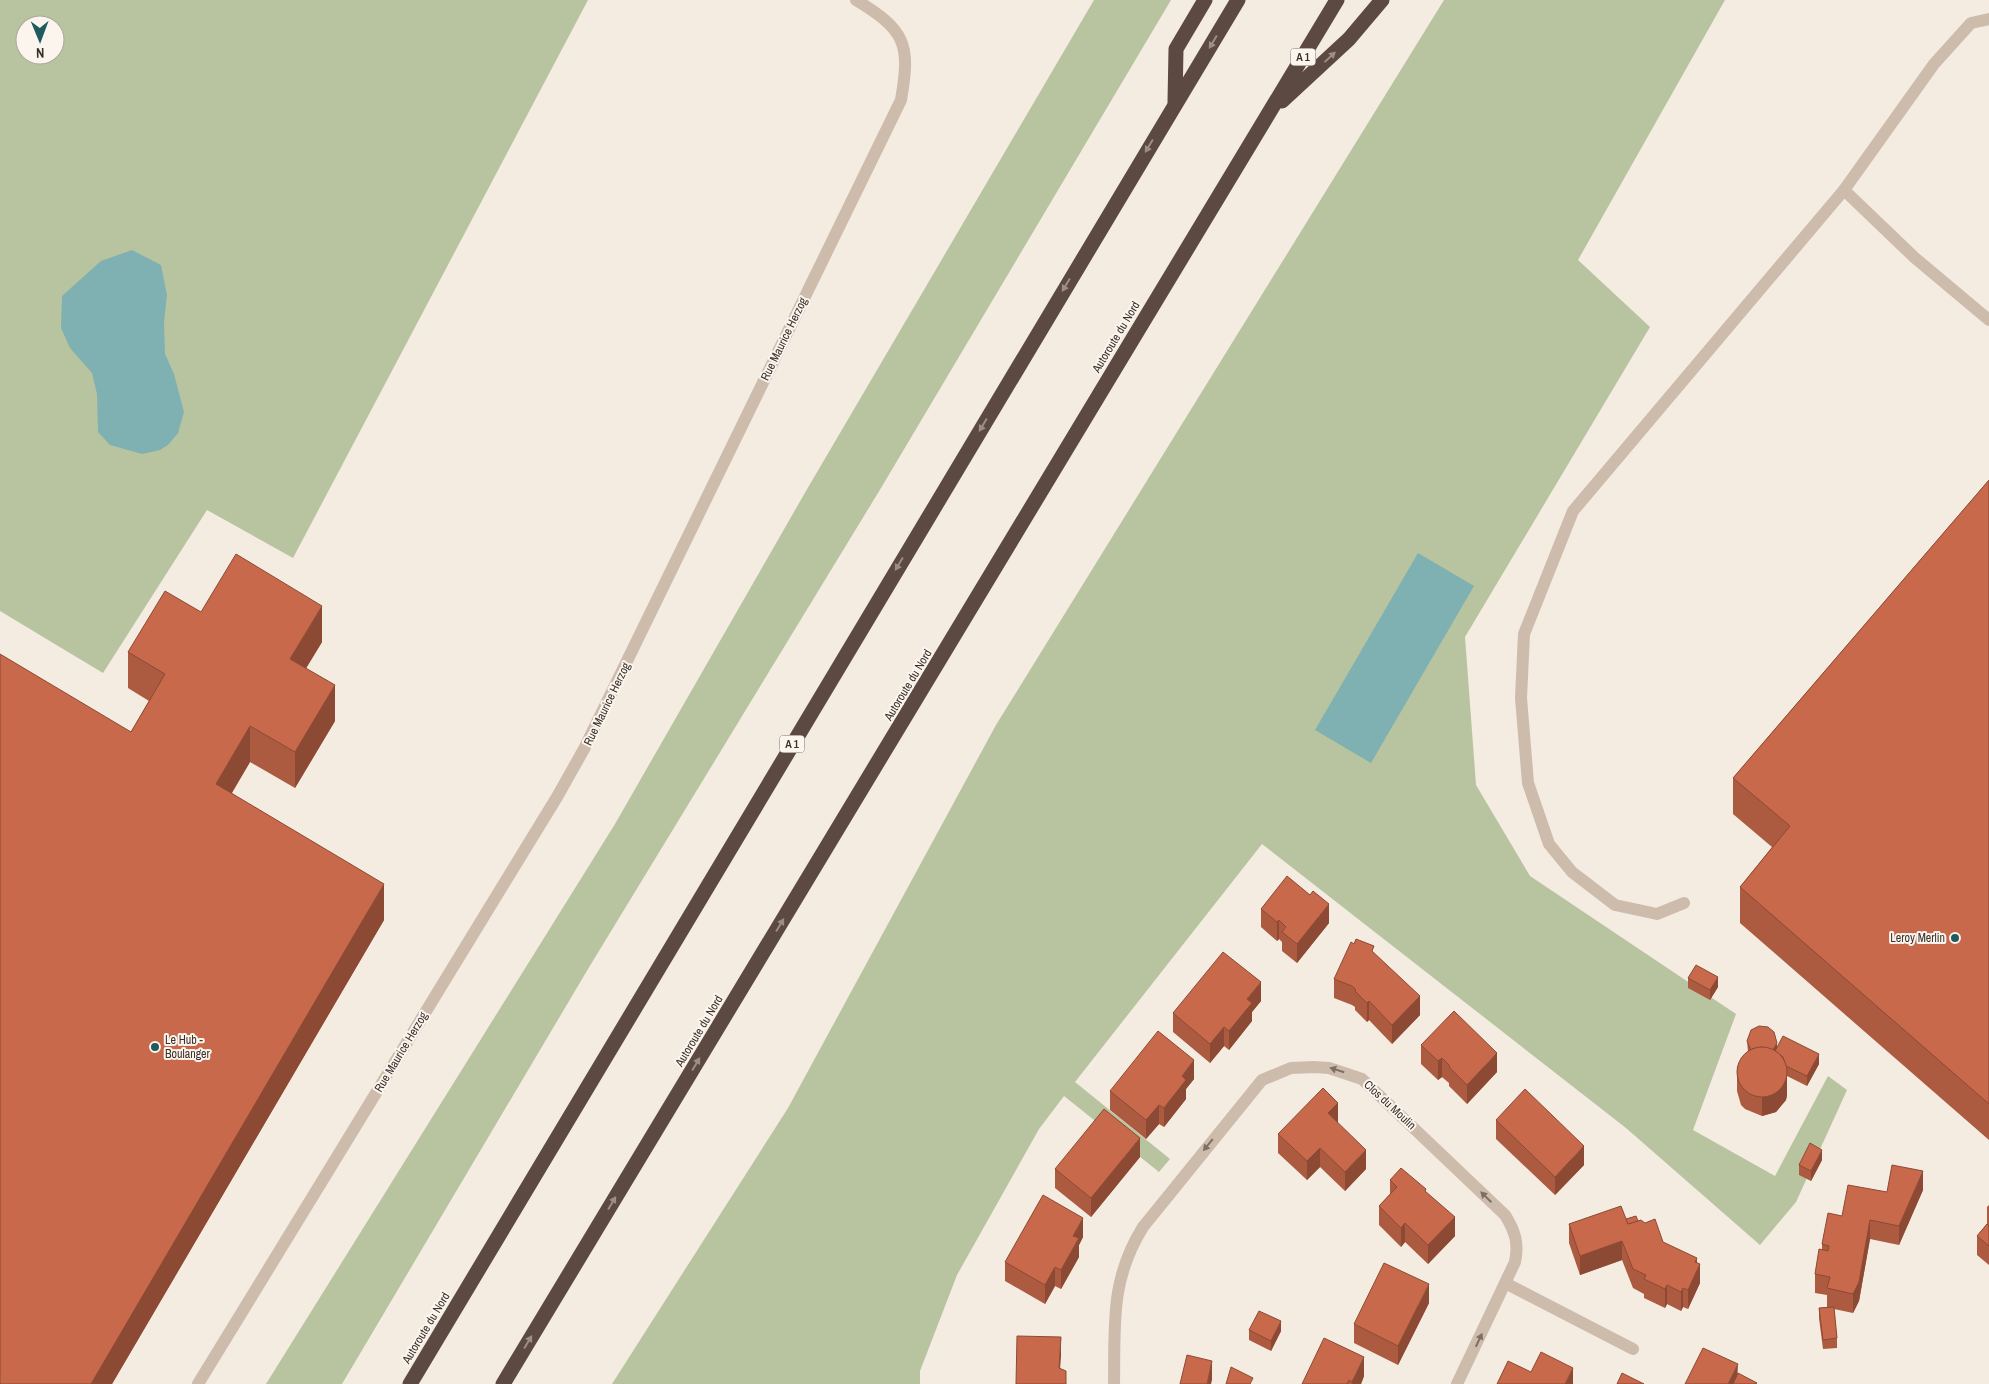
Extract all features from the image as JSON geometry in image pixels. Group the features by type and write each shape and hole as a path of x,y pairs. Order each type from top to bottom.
{"highway":[{"path":"1174,104 1176,49 1205,0"},
{"name":"Autoroute du Nord","path":"410,1384 1174,104 1238,0"},
{"name":"Autoroute du Nord","path":"503,1384 1337,0"},
{"path":"1268,114 1349,39 1382,0"}],"street":[{"name":"Rue Maurice Herzog","path":"198,1384 552,805 584,749 901,100 906,58 901,40 892,25 879,14 856,0"},
{"path":"1684,903 1657,914 1615,905 1572,872 1549,844 1528,783 1521,698 1524,634 1573,511 1844,190 1934,64 1971,22 1989,19"},
{"path":"1844,190 1915,258 1989,320"},
{"name":"Clos du Moulin","path":"1114,1384 1115,1310 1118,1285 1132,1243 1142,1227 1252,1090 1262,1080 1291,1068 1329,1068 1362,1079 1505,1215 1514,1230 1517,1244 1515,1262 1457,1384"},
{"path":"1506,1283 1632,1349"}],"green space":[{"path":"0,0 588,0 293,558 207,510 103,673 0,611"},
{"path":"1094,0 1171,0 881,488 588,969 342,1384 266,1384 615,824 806,491"},
{"path":"1444,0 1725,0 1578,260 1650,327 1465,637 1476,785 1530,876 1736,1014 1693,1130 1775,1176 1828,1076 1847,1090 1796,1202 1760,1245 1626,1128 1262,844 1075,1082 1170,1159 1159,1172 1064,1096 1039,1129 957,1275 920,1371 920,1384 612,1384 788,1108 996,725"}],"water":[{"path":"132,250 161,265 167,295 164,322 165,354 174,374 184,412 178,433 168,445 160,450 142,454 110,445 98,432 97,394 92,373 70,348 61,328 62,296 101,261"},
{"path":"1418,553 1474,586 1371,763 1315,730"}],"building":[{"path":"1989,480 1989,1104 1740,887 1790,826 1733,778"},
{"name":"Le Hub - Boulanger","path":"236,554 322,606 290,659 335,685 295,752 250,726 216,784 384,884 91,1384 0,1384 0,654 131,732 165,674 128,652 165,591 201,612"},
{"path":"1287,876 1310,895 1313,891 1329,904 1297,944 1282,932 1286,927 1279,920 1277,922 1261,909"},
{"path":"1356,939 1374,946 1372,951 1420,996 1392,1025 1369,1001 1367,1003 1352,986 1334,979 1351,942 1354,944"},
{"path":"1223,952 1261,982 1247,999 1252,1003 1229,1031 1224,1027 1210,1044 1173,1013"},
{"path":"1696,965 1718,977 1710,990 1688,978"},
{"path":"1454,1011 1497,1053 1467,1085 1442,1058 1438,1061 1421,1045"},
{"path":"1759,1026 1768,1027 1774,1032 1777,1043 1773,1050 1762,1047 1751,1050 1747,1041 1751,1030"},
{"path":"1158,1031 1194,1060 1182,1076 1186,1080 1164,1108 1159,1105 1146,1120 1110,1091"},
{"path":"1783,1036 1819,1054 1807,1076 1786,1066 1783,1057 1775,1051"},
{"path":"1762,1047 1771,1049 1782,1058 1787,1072 1785,1081 1776,1092 1762,1097 1753,1095 1742,1086 1737,1072 1739,1063 1748,1052"},
{"path":"1323,1088 1338,1103 1328,1113 1366,1150 1345,1172 1320,1148 1307,1161 1278,1134"},
{"path":"1525,1089 1584,1146 1555,1177 1496,1120"},
{"path":"1104,1109 1140,1138 1091,1198 1055,1169"},
{"path":"1810,1143 1822,1150 1811,1171 1799,1165"},
{"path":"1892,1165 1923,1171 1899,1226 1870,1220 1859,1282 1853,1294 1827,1288 1830,1277 1815,1274 1819,1249 1828,1251 1829,1246 1822,1244 1828,1213 1842,1216 1848,1185 1887,1192"},
{"path":"1401,1168 1455,1217 1428,1245 1405,1223 1401,1228 1379,1206 1397,1187 1390,1180"},
{"path":"1043,1195 1083,1218 1073,1236 1079,1238 1061,1270 1055,1267 1045,1285 1005,1262"},
{"path":"1621,1206 1628,1224 1641,1220 1645,1223 1655,1219 1663,1242 1697,1258 1695,1262 1700,1264 1688,1290 1683,1288 1681,1292 1667,1285 1665,1289 1644,1279 1646,1275 1633,1269 1622,1241 1580,1256 1569,1224"},
{"path":"1636,1216 1638,1221 1628,1224 1626,1219"},
{"path":"1987,1224 1989,1226 1989,1246 1977,1236"},
{"path":"1384,1263 1429,1284 1398,1346 1354,1324"},
{"path":"1834,1307 1837,1338 1823,1340 1819,1308"},
{"path":"1259,1311 1281,1321 1271,1341 1249,1330"},
{"path":"1017,1336 1061,1337 1059,1368 1066,1371 1066,1384 1016,1384"},
{"path":"1324,1338 1364,1357 1352,1382 1349,1380 1347,1384 1302,1384"},
{"path":"1703,1348 1738,1364 1728,1384 1685,1384"},
{"path":"1541,1352 1573,1368 1565,1384 1497,1384 1508,1361 1531,1372"},
{"path":"1187,1355 1212,1361 1207,1384 1180,1384"},
{"path":"1231,1367 1253,1378 1250,1384 1226,1384"},
{"path":"1622,1373 1644,1384 1617,1384"},
{"path":"1738,1373 1757,1383 1733,1384"}],"place":[{"name":"Leroy Merlin","path":"1955,938"},
{"name":"Le Hub - Boulanger","path":"155,1047"}]}
